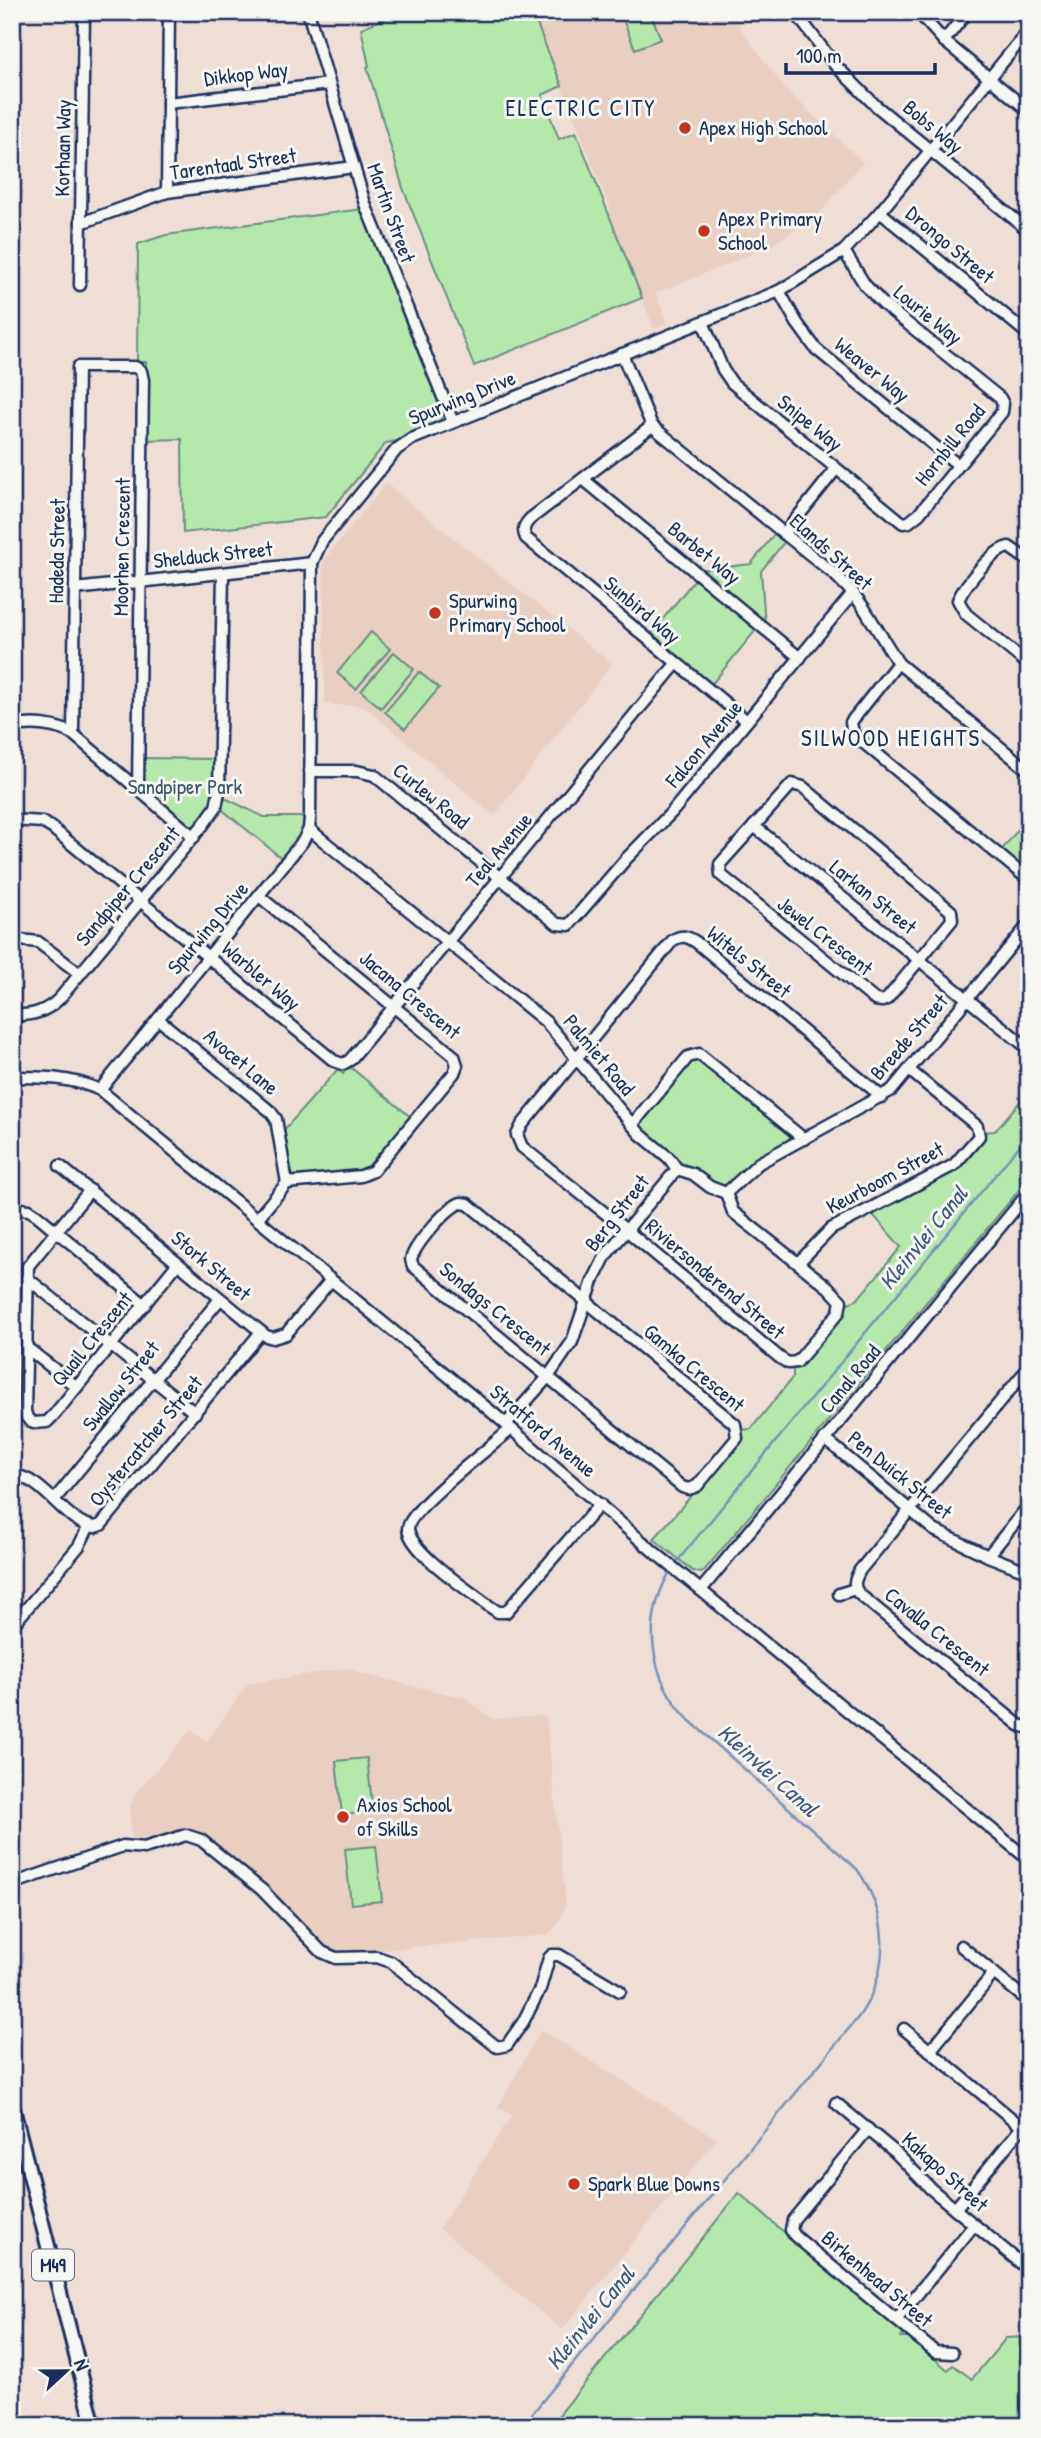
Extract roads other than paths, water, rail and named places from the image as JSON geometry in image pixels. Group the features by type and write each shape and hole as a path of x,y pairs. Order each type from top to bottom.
{"main road":[{"name":"M49","path":"12,2105 94,2426"}],"street":[{"name":"Korhaan Way","path":"80,285 84,12"},
{"path":"167,191 169,12"},
{"name":"Martin Street","path":"309,12 354,167 390,270 453,422"},
{"name":"Bobs Way","path":"795,12 835,65 875,105 1029,231"},
{"path":"918,12 944,41 1029,111"},
{"path":"944,41 967,12"},
{"name":"Spurwing Drive","path":"100,1090 259,896 303,841 309,829 312,563 322,541 397,449 412,439 453,422 779,291 844,251 880,212 1029,30"},
{"name":"Dikkop Way","path":"168,103 329,84"},
{"name":"Tarentaal Street","path":"81,223 167,191 354,167"},
{"name":"Drongo Street","path":"880,212 1029,335"},
{"name":"Lourie Way","path":"844,251 872,293 1000,398"},
{"name":"Weaver Way","path":"779,291 816,349 958,465"},
{"name":"Snipe Way","path":"703,322 723,370 732,383 903,523 919,514"},
{"name":"Elands Street","path":"622,354 652,426 834,574 853,593 898,663 1029,771"},
{"name":"Moorhen Crescent","path":"78,367 131,366 139,368 143,375 138,789"},
{"name":"Hadeda Street","path":"74,734 78,367"},
{"name":"Hornbill Road","path":"919,514 1002,412 1004,407 1000,398"},
{"path":"583,479 652,426"},
{"path":"784,534 836,469"},
{"name":"Sunbird Way","path":"583,479 526,523 523,531 526,538 747,721"},
{"name":"Barbet Way","path":"583,479 800,658"},
{"path":"1029,561 1009,547 999,549 958,600 966,614 1029,665"},
{"name":"Shelduck Street","path":"75,589 312,563"},
{"name":"Sandpiper Crescent","path":"12,1015 34,1015 52,1006 212,814 219,792 223,573"},
{"name":"Falcon Avenue","path":"579,915 626,859 672,812 853,593"},
{"path":"898,663 851,722 853,734 1029,880"},
{"name":"Teal Avenue","path":"350,1060 676,664"},
{"path":"15,726 55,727 74,734 194,837"},
{"name":"Curlew Road","path":"310,771 374,775 557,924 569,925 579,915"},
{"name":"Jewel Crescent","path":"799,785 951,911 952,920 921,960 887,999 878,1002 727,882 719,871 720,864 788,786 799,785"},
{"name":"Warbler Way","path":"12,820 47,824 336,1063 343,1064 350,1060"},
{"name":"Larkan Street","path":"754,826 1029,1049"},
{"name":"Palmiet Road","path":"309,829 546,1022 632,1125 669,1158 677,1169 693,1174 710,1187 726,1193 733,1212 838,1296 842,1306 839,1312"},
{"name":"Jacana Crescent","path":"259,896 454,1056 457,1065 454,1073 369,1174 287,1183"},
{"name":"Breede Street","path":"726,1193 759,1163 892,1090 1028,927"},
{"name":"Witels Street","path":"576,1058 673,940 683,936 696,943 882,1097"},
{"path":"12,939 38,942 80,974"},
{"name":"Avocet Lane","path":"158,1018 274,1115 278,1124 287,1183"},
{"path":"632,1125 688,1058 699,1054 804,1139"},
{"path":"576,1058 522,1125 517,1135 519,1142 625,1229"},
{"name":"Keurboom Street","path":"798,1263 831,1229 954,1165 979,1136 977,1126 909,1070"},
{"name":"Stratford Avenue","path":"12,1077 68,1079 100,1090 1029,1860"},
{"name":"Stork Street","path":"60,1166 261,1332"},
{"name":"Berg Street","path":"600,1504 506,1612 498,1612 489,1606 431,1560 413,1541 408,1530 410,1522 439,1490 509,1427 548,1377 572,1342 599,1267 625,1229 677,1169"},
{"path":"257,1219 287,1183"},
{"name":"Quail Crescent","path":"90,1190 30,1262 27,1278 25,1411 27,1418 33,1423 47,1422 178,1263"},
{"name":"Canal Road","path":"701,1590 1029,1192"},
{"name":"Sondags Crescent","path":"548,1377 418,1271 411,1261 412,1255 447,1211 454,1205 468,1204 587,1303"},
{"path":"12,1209 29,1210 145,1305"},
{"name":"Riviersonderend Street","path":"625,1229 788,1363 800,1360 839,1312"},
{"path":"27,1278 195,1413"},
{"path":"261,1332 273,1338 286,1334 331,1280"},
{"name":"Swallow Street","path":"54,1500 220,1298"},
{"name":"Gamka Crescent","path":"548,1377 685,1489 697,1486 737,1438 735,1424 587,1303"},
{"name":"Oystercatcher Street","path":"12,1475 29,1480 89,1526 95,1527 106,1521 261,1332"},
{"path":"27,1348 77,1387"},
{"name":"Cavalla Crescent","path":"855,1589 860,1570 1029,1367"},
{"name":"Pen Duick Street","path":"825,1439 909,1511 942,1535 1029,1572"},
{"path":"988,1556 1029,1505"},
{"path":"12,1626 79,1546 89,1526"},
{"name":"Cavalla Crescent","path":"839,1594 855,1589"},
{"name":"Cavalla Crescent","path":"855,1589 1020,1725 1029,1728"},
{"path":"12,1884 124,1846 144,1848 176,1836 193,1836 262,1890 322,1952 336,1958 386,1959 401,1968 497,2047 507,2045 515,2035 540,1989 548,1958 552,1955 559,1955 620,1991"},
{"path":"961,1946 1029,2002"},
{"path":"930,2051 994,1973"},
{"path":"904,2029 1025,2130 955,2209"},
{"name":"Kakapo Street","path":"836,2103 895,2152 931,2189 1029,2270"},
{"name":"Birkenhead Street","path":"868,2130 793,2220 791,2230 935,2352 952,2353"},
{"path":"896,2320 974,2225"}],"waterway":[{"name":"Kleinvlei Canal","path":"675,1564 1029,1134"},
{"name":"Kleinvlei Canal","path":"522,2426 860,2015 877,1979 881,1960 880,1923 868,1887 857,1869 689,1720 665,1686 658,1668 653,1629 662,1589 671,1570"}],"place":[{"name":"Apex High School","path":"685,128"},
{"name":"Apex Primary School","path":"704,231"},
{"name":"Spurwing Primary School","path":"435,613"},
{"name":"Axios School of Skills","path":"343,1817"},
{"name":"Spark Blue Downs","path":"574,2184"}],"district":[{"name":"ELECTRIC CITY","path":"581,108"},
{"name":"SILWOOD HEIGHTS","path":"891,738"}],"park label":[{"name":"Sandpiper Park","path":"185,787"}]}
